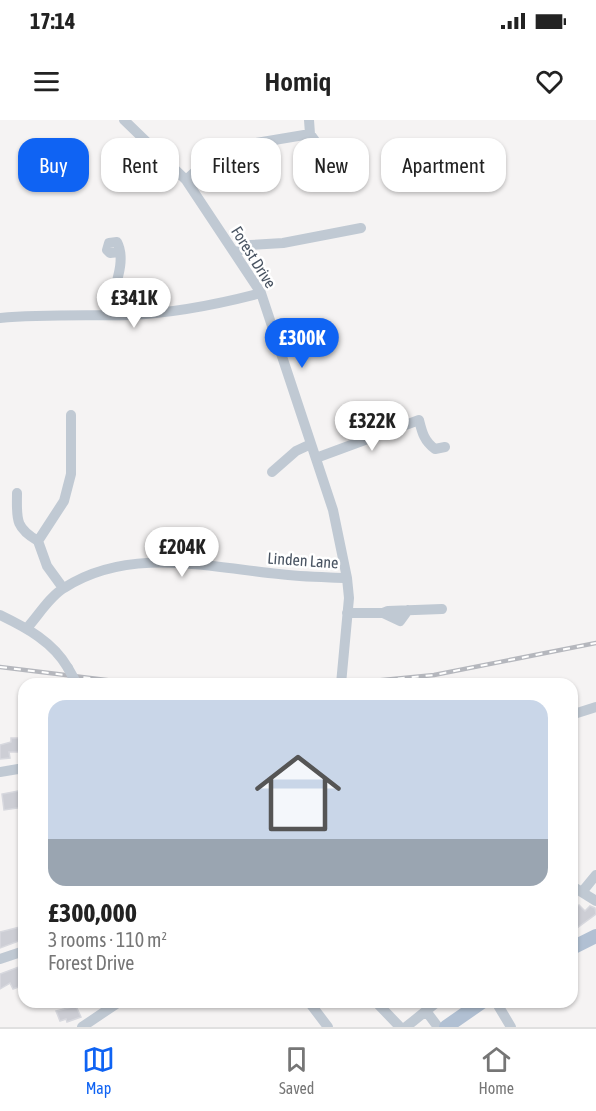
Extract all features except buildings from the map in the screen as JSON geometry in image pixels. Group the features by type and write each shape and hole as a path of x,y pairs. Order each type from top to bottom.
{"main road":[{"path":"578,945 596,936"},
{"path":"446,1027 473,1008"}],"street":[{"name":"Forest Drive","path":"124,120 186,180 261,293 333,510 347,578 347,614 341,678"},
{"path":"309,120 310,134 313,138"},
{"path":"186,180 207,161 232,147 310,134"},
{"path":"235,253 250,245 283,243 361,228"},
{"path":"108,315 119,278 119,252"},
{"path":"0,318 35,315 108,315 176,310 228,302 261,293"},
{"path":"38,541 64,501 69,483 71,415"},
{"path":"316,458 419,420 423,436 429,444 435,449 445,447"},
{"path":"272,472 296,451 311,444"},
{"path":"17,493 17,519 24,533 38,541 47,566 63,588"},
{"name":"Linden Lane","path":"27,628 63,588 98,572 132,563 173,563 347,578"},
{"path":"347,614 383,613 400,621 408,610 442,609"},
{"path":"0,615 27,628 56,652 74,678"},
{"path":"578,713 596,707"},
{"path":"0,772 18,769"},
{"path":"582,892 596,875"},
{"path":"578,890 596,901"},
{"path":"0,959 18,953"},
{"path":"82,1027 110,1008"},
{"path":"314,1008 328,1027"},
{"path":"382,1008 400,1027"},
{"path":"406,1027 430,1008"},
{"path":"500,1008 511,1027"},
{"path":"426,1011 438,1027"}],"railway":[{"path":"403,678 434,675 596,643"},
{"path":"0,667 90,678"}]}
